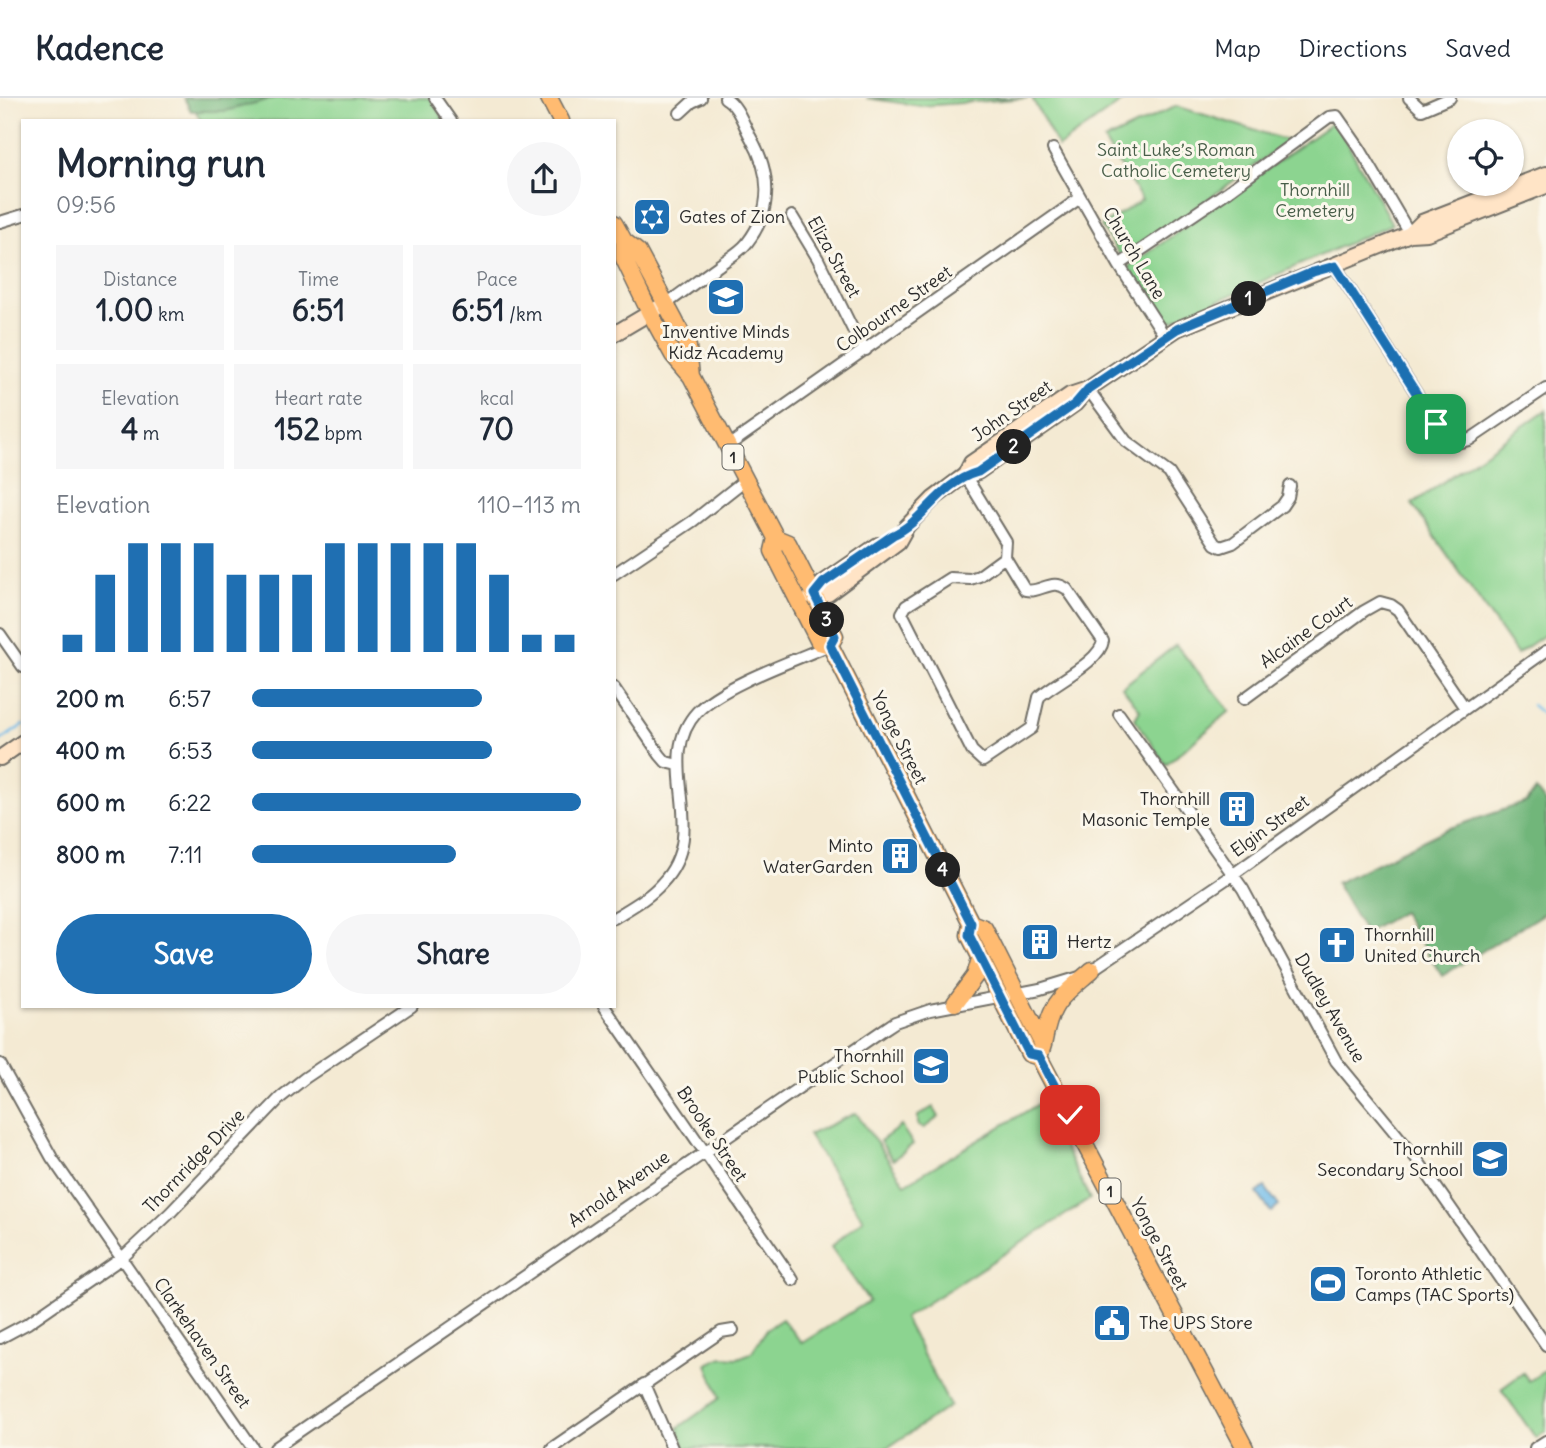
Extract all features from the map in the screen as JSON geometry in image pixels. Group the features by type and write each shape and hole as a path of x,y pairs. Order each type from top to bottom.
{"main road":[{"path":"549,98 560,119"},
{"name":"John Street","path":"1410,234 1422,222 1546,174"},
{"name":"John Street","path":"799,603 814,594 828,594 898,542 903,530 933,499 965,475 978,472 1075,404 1088,389 1166,338 1181,338 1317,279 1335,266 1410,234 1427,233 1546,186"},
{"name":"Yonge Street","path":"616,227 624,241 638,252 688,347 691,376"},
{"name":"Yonge Street","path":"624,241 624,259 650,313 673,355 691,376 776,538 774,551 799,603 819,642 830,645 971,923 969,935 980,959 1029,1054 1041,1051"},
{"path":"616,333 666,304"},
{"name":"Yonge Street","path":"776,538 788,542 835,636 830,645"},
{"path":"0,758 21,743"},
{"name":"Yonge Street","path":"971,923 984,928 1017,992 1041,1051 1245,1448"},
{"path":"955,1003 975,976 980,959"},
{"path":"1041,1051 1051,1012 1060,998 1092,970"}],"street":[{"path":"435,98 450,119"},
{"path":"680,113 701,98"},
{"path":"666,304 746,245 757,227 763,209 768,191 761,158 730,100 725,98"},
{"path":"1409,98 1422,110 1450,98"},
{"path":"1119,265 1227,192 1329,117 1337,116 1358,144 1410,234"},
{"name":"Church Lane","path":"1053,149 1119,265 1166,338"},
{"name":"Colbourne Street","path":"728,446 1080,198"},
{"path":"0,222 21,216"},
{"name":"Eliza Street","path":"792,216 866,350"},
{"path":"1335,266 1443,435 1457,443 1469,440 1546,387"},
{"path":"1088,389 1126,441 1169,473 1215,544 1221,547 1233,543 1282,506 1288,497 1290,486"},
{"path":"965,475 1006,542 1006,557 1028,592 1034,592 1051,583 1062,585 1102,635 1103,645 1096,656 1039,697 1032,728 983,761 972,751 902,613 906,606 950,578 971,579 979,576 1006,557"},
{"path":"616,573 693,521 745,480"},
{"name":"Alcaine Court","path":"1244,699 1380,602 1391,604 1398,610 1465,708"},
{"path":"0,634 21,664"},
{"path":"616,917 662,883 678,857 684,839 685,818 678,765 682,735 691,719 704,705 728,690 830,645"},
{"name":"Elgin Street","path":"999,995 1074,980 1092,970 1232,875 1546,651"},
{"path":"616,691 660,755 666,762 678,765"},
{"name":"Dudley Avenue","path":"1119,714 1243,889 1336,1061 1416,1158 1546,1345"},
{"name":"Arnold Avenue","path":"275,1448 895,1022 955,1003 999,995"},
{"name":"Thornridge Drive","path":"0,1338 28,1323 122,1258 170,1213 281,1097 409,1008"},
{"name":"Brooke Street","path":"605,1008 793,1280"},
{"name":"Clarkehaven Street","path":"0,1064 52,1158 253,1448"},
{"path":"552,1448 721,1332 733,1330"},
{"path":"644,1384 672,1448"},
{"path":"1535,1448 1546,1441"}],"green space":[{"path":"184,98 274,98 225,111 191,111"},
{"path":"189,98 430,98 444,119 200,119"},
{"path":"866,98 1029,98 921,106"},
{"path":"1032,98 1127,98 1058,147"},
{"name":"Saint Luke’s Roman Catholic Cemetery","path":"1176,106 1289,141 1123,260 1101,226 1142,200 1104,141"},
{"name":"Thornhill Cemetery","path":"1335,121 1392,224 1165,324 1128,267"},
{"path":"1546,410 1546,634 1517,654 1412,504"},
{"path":"1176,645 1230,711 1166,765 1135,719 1140,710 1122,687"},
{"path":"1536,790 1546,803 1546,912 1442,976 1402,912 1365,933 1336,883 1447,829 1527,802"},
{"path":"1042,1102 1090,1199 904,1318 950,1406 887,1448 685,1448 678,1428 720,1398 707,1364 722,1357 738,1358 751,1353 767,1329 782,1319 802,1343 869,1301 831,1247 863,1219 808,1135 856,1113 905,1184"},
{"path":"933,1107 939,1117 924,1128 918,1126 918,1116"},
{"path":"901,1126 913,1144 893,1160 880,1141"},
{"path":"1546,1370 1546,1431 1536,1438 1501,1389 1523,1373 1529,1381"}],"water":[{"path":"1265,1187 1279,1206 1271,1212 1257,1193"}],"waterway":[{"path":"1532,705 1546,717"},
{"path":"0,741 21,726"}],"place":[{"name":"Gates of Zion","path":"652,217"},
{"name":"Inventive Minds Kidz Academy","path":"726,297"},
{"name":"Thornhill Masonic Temple","path":"1237,809"},
{"name":"Minto WaterGarden","path":"900,856"},
{"name":"Hertz","path":"1040,942"},
{"name":"Thornhill United Church","path":"1337,945"},
{"name":"Thornhill Public School","path":"931,1066"},
{"name":"Thornhill Secondary School","path":"1490,1159"},
{"name":"Toronto Athletic Camps (TAC Sports)","path":"1328,1284"},
{"name":"The UPS Store","path":"1112,1323"}],"route":[{"path":"1070,1115 1039,1056 1029,1054 980,959 969,935 971,923 830,645 835,636 814,594 823,583 903,530 949,486 965,475 978,472 1075,404 1088,389 1177,329 1313,272 1335,266 1436,424"}]}
